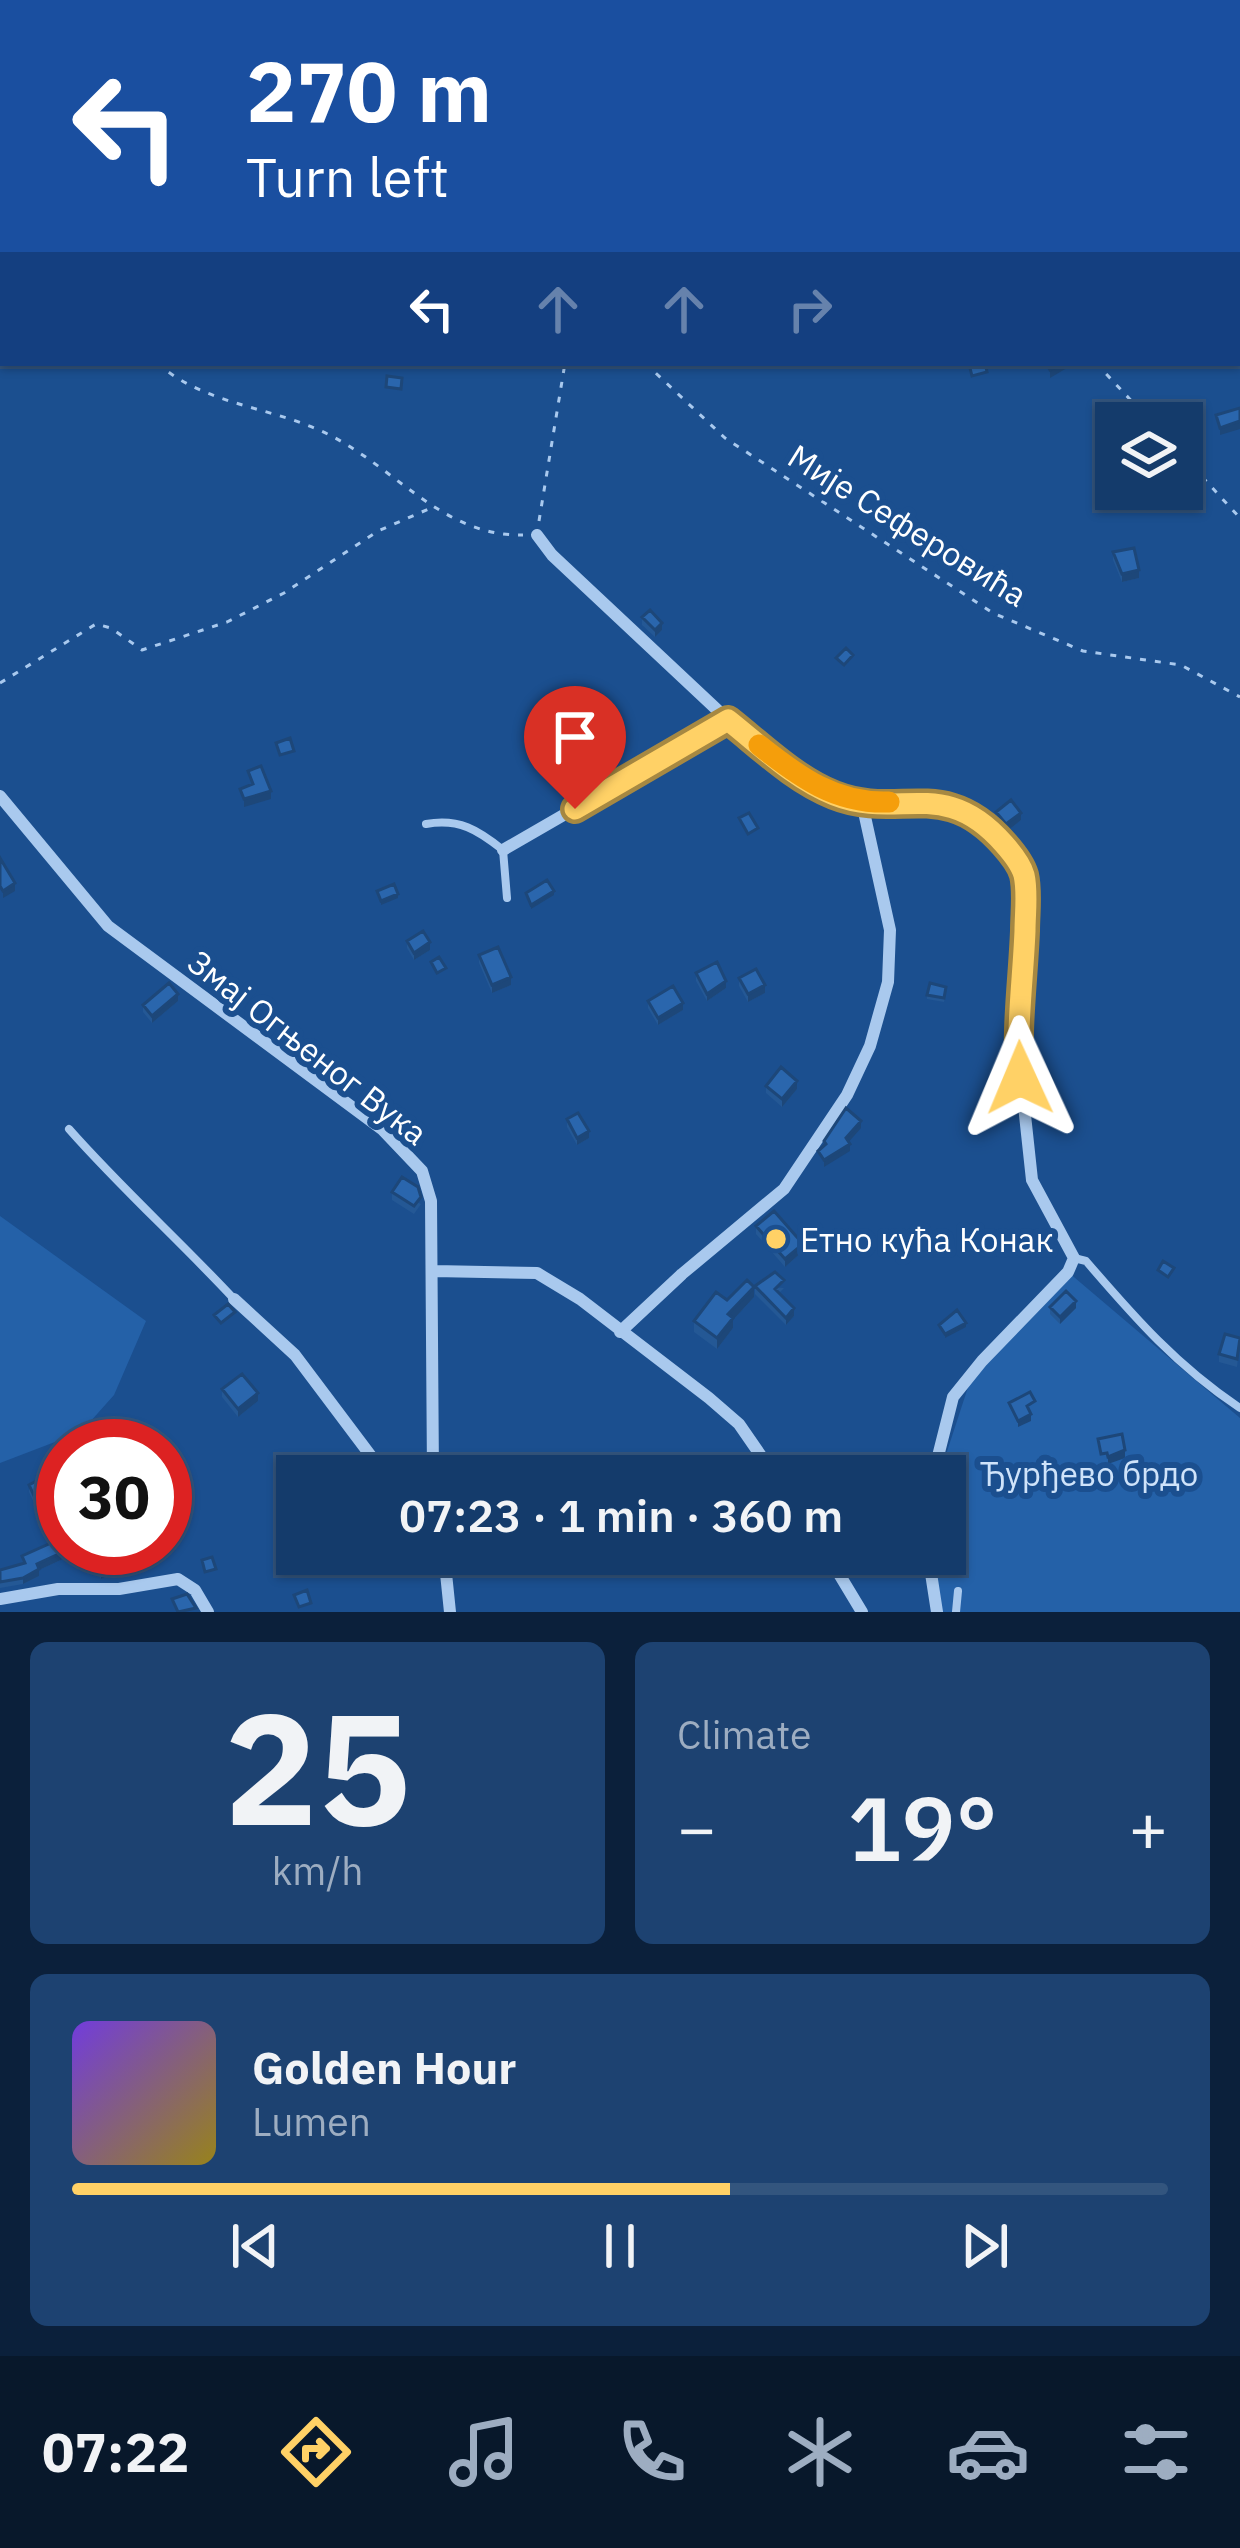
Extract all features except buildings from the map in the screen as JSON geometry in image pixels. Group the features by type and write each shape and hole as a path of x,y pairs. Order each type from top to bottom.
{"street":[{"path":"537,535 728,720 811,783 862,803 927,801 979,819 1015,857 1024,874 1024,973 1017,1041 1026,1137 1032,1180 1074,1258 1068,1272 953,1397 938,1455"},
{"path":"503,850 728,720"},
{"name":"Змај Огњеног Вука","path":"0,796 108,926 383,1130 416,1163 428,1183 431,1201 433,1455"},
{"path":"620,1332 784,1189 848,1095 870,1046 888,982 890,930 862,803"},
{"path":"434,1271 537,1273 580,1299 739,1424 760,1455"},
{"path":"234,1299 296,1354 371,1455"},
{"path":"446,1575 450,1612"},
{"path":"840,1575 862,1612"},
{"path":"931,1575 937,1612"},
{"path":"0,1599 178,1579 195,1590 208,1612"}],"lane":[{"path":"426,824 455,821 503,850 507,898"},
{"path":"69,1129 116,1183 234,1299"},
{"path":"1074,1258 1086,1261 1169,1355 1240,1408"},
{"path":"956,1612 958,1591"}],"path":[{"path":"162,366 216,399 325,433 433,507 491,536 537,535 565,366"},
{"name":"Мије Сеферовића","path":"648,366 725,438 993,613 1083,651 1181,664 1240,697"},
{"path":"1099,366 1132,402"},
{"path":"1203,478 1240,518"},
{"path":"0,683 97,624 112,628 142,650 227,622 284,593 378,531 433,507"}],"green space":[{"path":"0,1216 146,1321 114,1395 93,1419 36,1419 36,1449 0,1463"},
{"name":"Ђурђево брдо","path":"1068,1272 1240,1418 1240,1612 940,1612 937,1575 966,1575 966,1455 946,1455 973,1372"}],"slow traffic":[{"path":"759,745 833,795 862,803 889,802"}],"place":[{"name":"Етно кућа Конак","path":"776,1239"}],"route":[{"path":"575,809 728,720 784,765 833,795 862,803 927,801 979,819 1015,857 1024,874 1024,973 1017,1041 1020,1078"}]}
